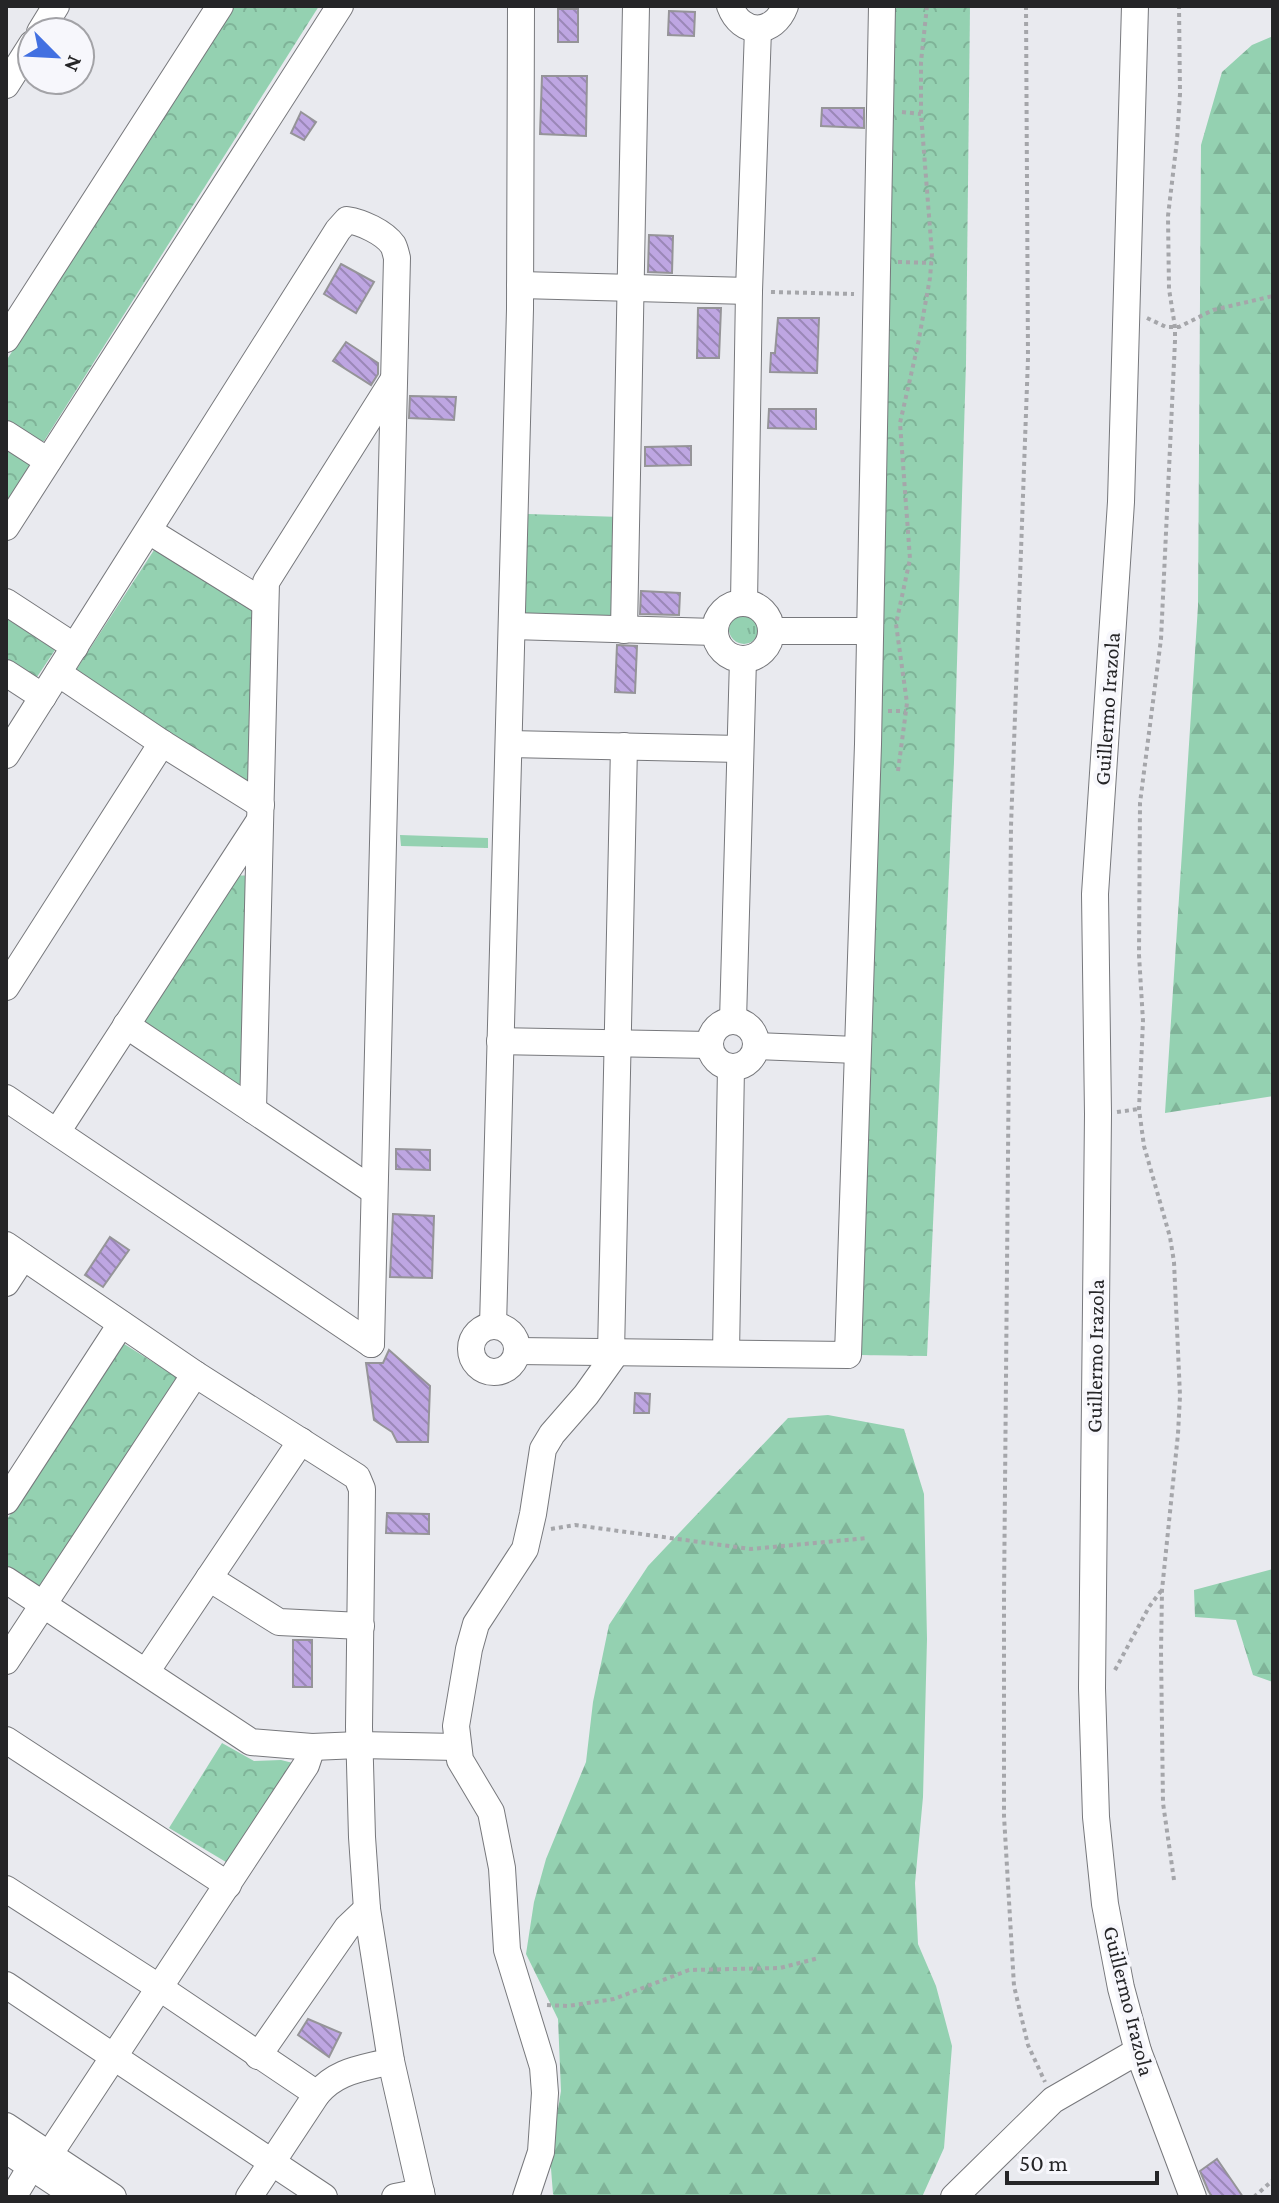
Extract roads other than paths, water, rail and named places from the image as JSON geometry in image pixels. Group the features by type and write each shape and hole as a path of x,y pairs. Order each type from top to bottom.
{"street":[{"path":"6,339 220,6"},
{"path":"6,527 340,6"},
{"path":"493,1326 520,285 521,6"},
{"path":"624,630 636,6"},
{"path":"730,6 733,16 740,23 758,29 776,22 785,6"},
{"path":"517,1351 848,1355 868,744 882,6 873,6"},
{"name":"Guillermo Irazola","path":"1135,6 1121,502 1095,894 1098,1114 1092,1688 1096,1817 1105,1904 1121,1988 1138,2051 1193,2197"},
{"path":"744,603 749,291 758,29"},
{"path":"6,755 338,230 347,220 382,235 393,245 397,258 371,1344 6,1098"},
{"path":"520,285 749,291"},
{"path":"253,1110 266,582 394,378"},
{"path":"6,434 48,461"},
{"path":"149,531 265,603"},
{"path":"6,602 75,647"},
{"path":"744,603 757,606 764,612 771,631 767,646 761,652 743,659 725,654 715,632 723,611 731,605 744,603"},
{"path":"512,626 715,632"},
{"path":"771,631 869,631"},
{"path":"733,1021 743,659"},
{"path":"6,673 43,697"},
{"path":"58,673 260,812"},
{"path":"6,987 162,743"},
{"path":"509,744 740,749"},
{"path":"528,2196 541,2152 545,2093 543,2067 507,1950 502,1868 491,1812 460,1760 456,1726 476,1624 525,1549 543,1449 586,1395 614,1353 624,746"},
{"path":"57,1132 260,812"},
{"path":"733,1021 750,1028 756,1046 749,1061 742,1066 731,1067 713,1057 710,1045 717,1027 733,1021"},
{"path":"126,1025 374,1191"},
{"path":"500,1041 710,1045"},
{"path":"756,1046 857,1050"},
{"path":"726,1353 731,1067"},
{"path":"6,1283 15,1251 195,1374 357,1477 362,1489 359,1745 367,1909 413,2195"},
{"path":"6,1501 121,1324"},
{"path":"493,1326 512,1335 517,1351 513,1362 501,1371 493,1372 479,1366 474,1360 472,1345 480,1331 493,1326"},
{"path":"6,1661 195,1374"},
{"path":"146,1672 301,1441"},
{"path":"209,1578 279,1622 361,1626"},
{"path":"6,1580 251,1742 312,1747 457,1747"},
{"path":"6,1740 228,1885"},
{"path":"13,2197 115,2058 306,1765 312,1747"},
{"path":"6,1889 317,2094"},
{"path":"258,2056 347,1928 367,1909"},
{"path":"6,1985 324,2197"},
{"path":"954,2197 1053,2100 1138,2051"},
{"path":"249,2197 327,2082 339,2074 391,2061"},
{"path":"6,2126 77,2197"},
{"path":"6,2150 40,2161 113,2197"}]}
